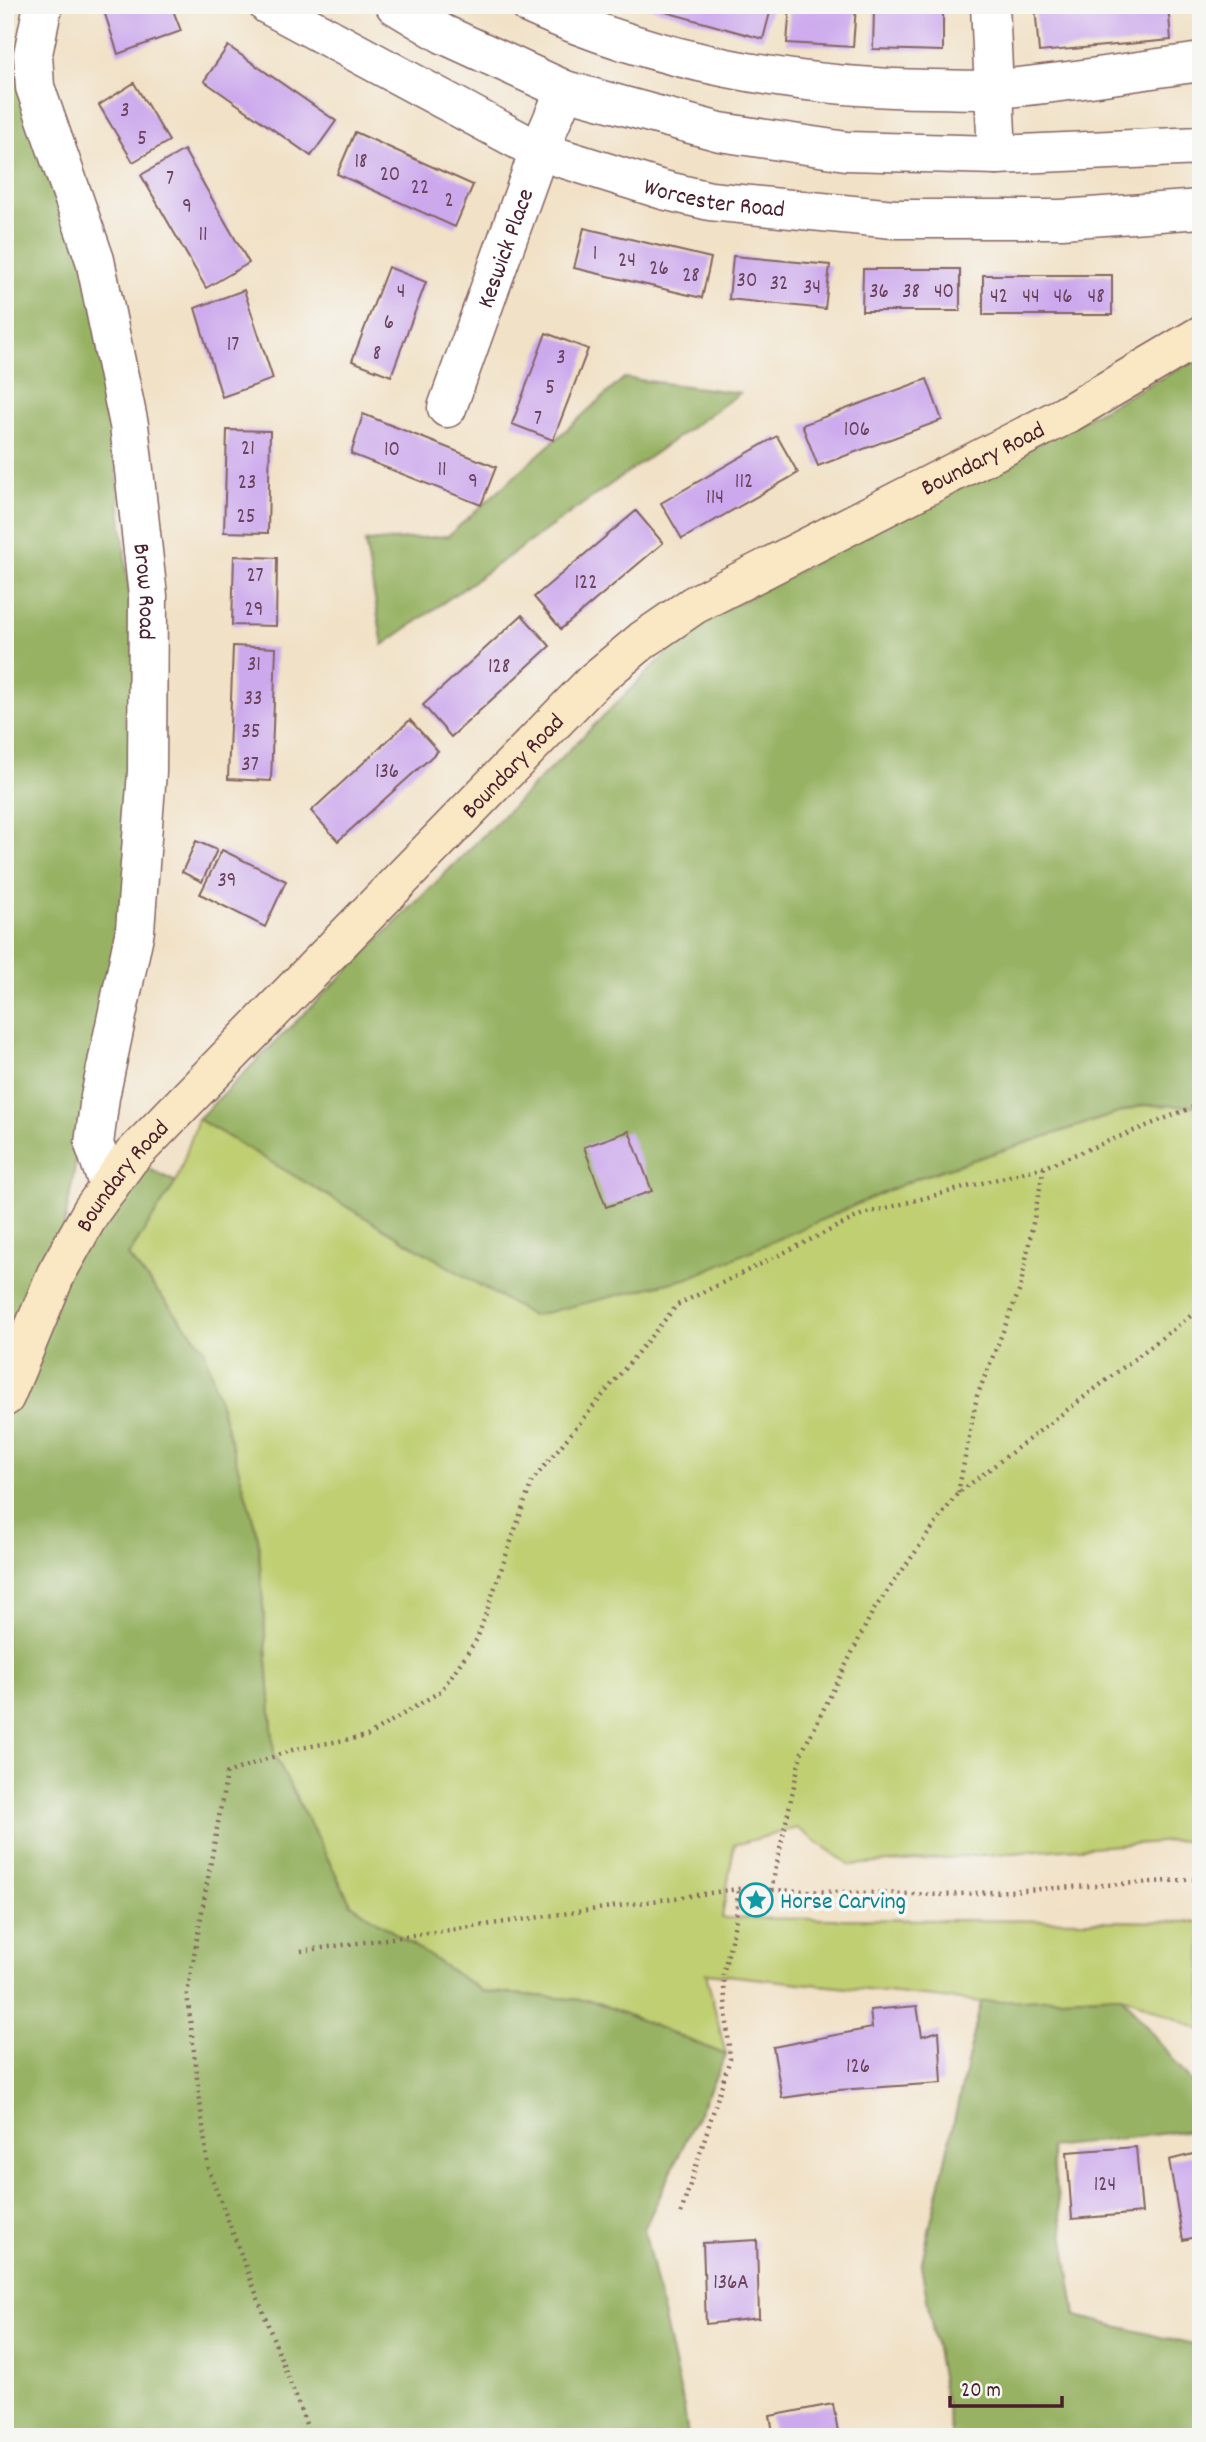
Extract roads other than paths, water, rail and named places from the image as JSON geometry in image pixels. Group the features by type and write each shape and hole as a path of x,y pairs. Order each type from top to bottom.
{"main road":[{"name":"Boundary Road","path":"5,1397 56,1273 92,1210 129,1159 594,681 643,640 694,605 1064,416 1201,335"}],"street":[{"name":"Brow Road","path":"43,5 33,54 35,87 95,260 130,425 148,596 147,772 135,930 100,1097 94,1144 109,1187"},
{"name":"Worcester Road","path":"268,5 539,151 663,190 710,201 894,219 1062,219 1201,209"},
{"path":"394,5 443,34 565,90 720,132 846,151 997,155 1201,146"},
{"path":"530,5 572,24 631,43 753,74 879,89 995,90 1201,62"},
{"path":"990,5 997,155"},
{"name":"Keswick Place","path":"447,408 539,151 565,90"}],"place":[{"name":"Horse Carving","path":"756,1900"}]}
